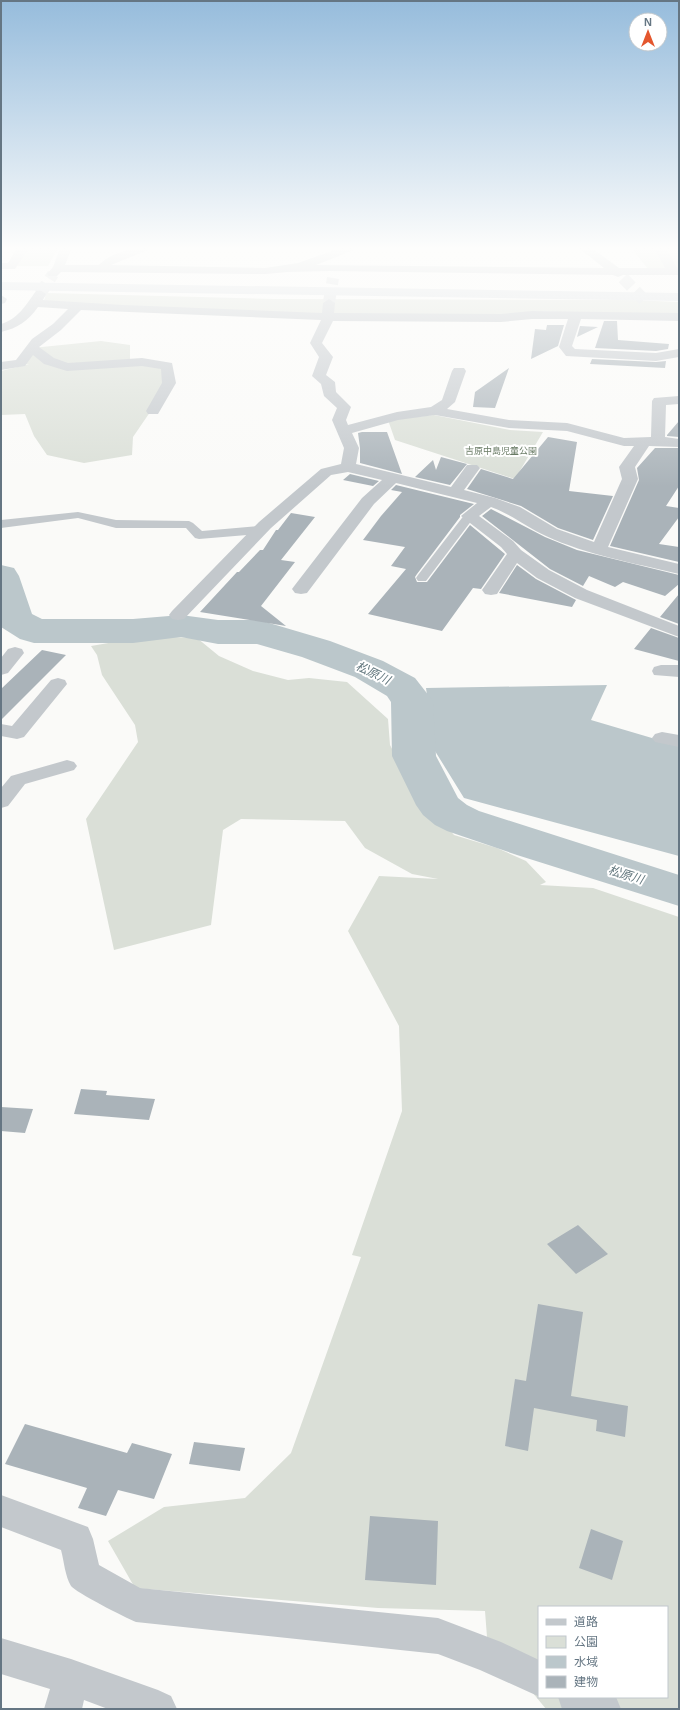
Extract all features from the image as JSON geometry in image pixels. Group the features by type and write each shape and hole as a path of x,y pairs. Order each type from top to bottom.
{"street":[{"path":"1,366 20,363 37,342 56,328"},
{"path":"322,328 316,343 326,357 319,376 328,382 329,393 344,407 339,420 343,431 351,442 352,452 348,466"},
{"path":"572,328 565,347 572,353 656,357 679,353"},
{"path":"32,348 49,361 67,367 142,362 167,366 169,383 153,411"},
{"path":"435,411 448,402 459,370"},
{"path":"598,550 630,480 627,466 651,442 659,401 679,400"},
{"path":"343,431 397,416 435,411 509,424 567,427 624,442 679,443"},
{"path":"178,615 260,530 326,472 348,466 489,501 514,510 551,532 598,550 679,569"},
{"path":"455,492 472,468"},
{"path":"301,589 368,501 393,478"},
{"path":"489,501 469,516 507,544 515,554 543,574 581,594 679,632"},
{"path":"491,590 515,554"},
{"path":"1,669 15,653"},
{"path":"1,730 17,733 58,684"},
{"path":"1,802 18,780 67,766"},
{"path":"1,1511 76,1539 84,1576 136,1605 438,1636 488,1655 538,1679"},
{"path":"1,1656 67,1693 158,1709"},
{"path":"578,1698 602,1709"}],"lane":[{"path":"1,524 78,515 128,525 189,525 199,534 260,530"},
{"path":"422,578 469,516"}],"green space":[{"path":"101,341 130,345 130,359 167,366 159,399 133,437 132,455 84,463 47,455 34,436 25,414 1,415 1,371 29,364 24,364 32,348"},
{"name":"吉原中島児童公園","path":"434,415 510,430 543,432 515,479 395,440 388,420"},
{"path":"172,637 197,638 219,656 253,671 288,680 309,678 347,682 388,719 390,745 409,782 454,835 497,848 526,861 546,882 540,885 593,888 679,917 679,1709 546,1709 487,1637 485,1611 378,1608 135,1588 108,1541 164,1507 245,1498 291,1453 361,1257 352,1255 402,1111 399,1026 348,931 379,876 438,879 412,874 365,848 345,821 241,819 223,830 211,925 114,950 86,819 138,742 135,725 102,675 97,655 91,646 126,640"}],"water":[{"path":"607,685 591,720 679,746 679,856 464,798 435,751 426,688"}],"building":[{"path":"546,328 563,328 558,346 531,359 535,329 546,330"},
{"path":"580,328 596,328 577,337"},
{"path":"602,328 617,328 618,340 669,344 668,349 656,351 595,348"},
{"path":"592,359 656,362 666,361 665,368 590,364"},
{"path":"509,368 495,408 473,407 475,392"},
{"path":"679,421 679,437 667,436 667,435"},
{"path":"387,432 402,474 360,463 358,433"},
{"path":"548,437 577,442 569,491 613,496 593,540 558,528 521,506 467,489 481,469 513,479"},
{"path":"655,448 679,448 679,486 666,506 679,508 679,517 659,544 679,547 679,562 610,546 639,480 637,468"},
{"path":"441,457 467,464 450,485 415,477 433,460 436,470"},
{"path":"350,474 379,481 373,486 343,480"},
{"path":"396,485 474,504 460,515 415,577 417,582 427,582 470,525 505,554 481,589 473,588 442,631 368,614 406,569 391,566 405,547 363,540 402,492 391,490"},
{"path":"491,509 545,537 577,550 679,575 679,584 665,596 623,582 615,587 589,576 583,586 550,569 482,516"},
{"path":"291,513 315,517 281,560 295,562 261,606 286,626 200,612 237,572 239,572 260,550 263,550 276,530 278,530"},
{"path":"517,565 536,579 576,600 572,607 499,593"},
{"path":"679,594 679,624 660,617"},
{"path":"651,628 679,638 679,661 634,649"},
{"path":"42,650 66,655 1,720 1,689"},
{"path":"81,1089 107,1091 106,1095 155,1099 149,1120 74,1114"},
{"path":"1,1107 33,1109 25,1133 1,1131"},
{"path":"578,1225 608,1254 576,1274 547,1244"},
{"path":"538,1304 583,1312 571,1396 628,1406 625,1437 596,1431 597,1420 534,1408 528,1451 505,1446 515,1379 526,1381"},
{"path":"25,1424 127,1453 132,1443 172,1454 154,1499 118,1490 106,1516 78,1508 87,1488 5,1464"},
{"path":"194,1442 245,1448 240,1471 189,1464"},
{"path":"370,1516 438,1521 436,1585 365,1580"},
{"path":"591,1529 623,1541 612,1580 579,1568"}],"waterway":[{"name":"松原川","path":"1,576 15,620 34,631 133,631 181,626 218,632 259,632 316,649 369,669 401,687 412,701 414,756 439,805 451,815 463,821 496,831 533,845 679,891"}]}
